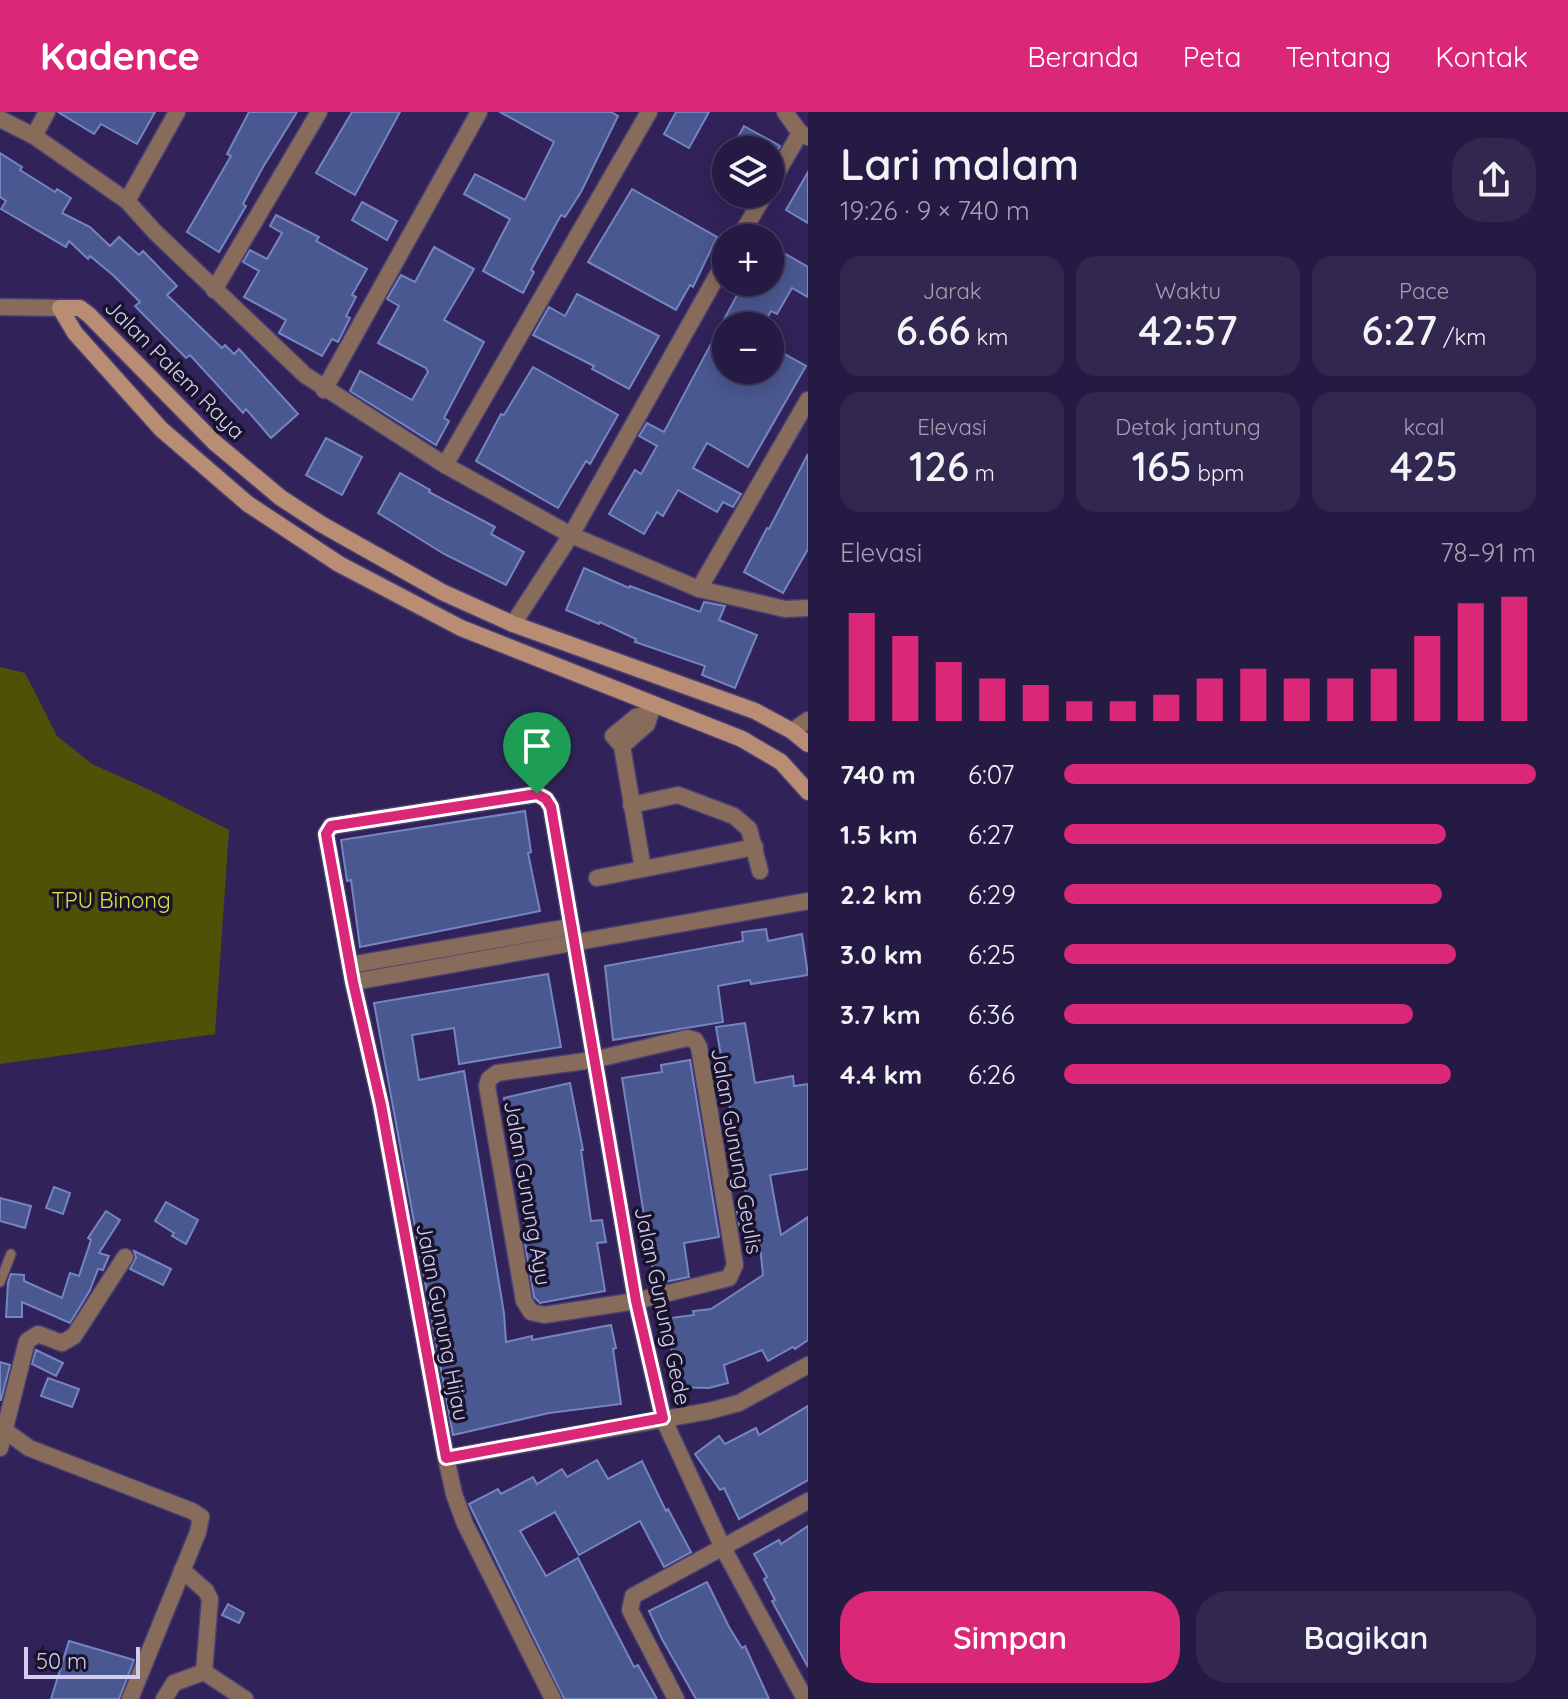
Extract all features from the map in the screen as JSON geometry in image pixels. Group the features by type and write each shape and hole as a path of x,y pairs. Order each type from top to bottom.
{"street":[{"path":"34,136 47,112"},
{"path":"127,201 177,112"},
{"path":"214,290 319,112"},
{"path":"324,390 479,112"},
{"path":"445,465 649,112"},
{"path":"784,164 804,135 785,112"},
{"path":"0,119 34,136 127,201 214,290 324,390 445,465 571,535 699,589 785,609 808,608"},
{"path":"513,624 571,535 712,285"},
{"path":"0,307 60,308"},
{"name":"Jalan Palem Raya","path":"60,308 80,308 89,315 214,442 281,498 442,592 513,624 755,711 792,731 808,744"},
{"name":"Jalan Palem Raya","path":"60,308 75,333 161,429 248,504 339,564 461,628 652,708 742,739 781,762 808,792"},
{"path":"699,589 808,400"},
{"path":"643,869 617,741 647,724 664,678"},
{"path":"792,731 808,720"},
{"name":"Jalan Gunung Hijau","path":"553,1699 465,1524 454,1494 381,1105 352,974 327,830 331,826 537,794 542,796 551,807 571,934"},
{"path":"631,805 678,795 734,816 749,829 760,871"},
{"path":"597,878 755,847"},
{"path":"352,974 571,934 808,901"},
{"name":"Jalan Gunung Gede","path":"571,934 636,1301 663,1418 723,1548 805,1699"},
{"name":"Jalan Gunung Geulis","path":"593,1060 687,1038 695,1040 699,1047 734,1271 729,1278 636,1301"},
{"name":"Jalan Gunung Ayu","path":"593,1060 497,1073 489,1079 487,1086 524,1301 531,1312 544,1315 636,1301"},
{"path":"0,1448 2,1428 27,1341 38,1334 62,1343 74,1336 125,1257"},
{"path":"446,1458 709,1411 739,1403 808,1365"},
{"path":"2,1428 29,1448 199,1516 198,1532 130,1699"},
{"path":"676,1699 630,1610 633,1596 807,1503"},
{"path":"182,1570 206,1591 210,1599 204,1672"},
{"path":"164,1699 174,1683 204,1672"},
{"path":"204,1672 245,1699"}],"lane":[{"path":"0,1282 11,1254"}],"green space":[{"name":"TPU Binong","path":"0,667 25,673 57,736 92,764 229,830 215,1034 0,1064"}],"building":[{"path":"58,112 155,112 137,144 101,124 94,134"},
{"path":"249,112 297,112 263,167 243,204 246,206 219,252 187,232 231,156 227,154"},
{"path":"352,112 400,112 355,195 316,173"},
{"path":"500,112 611,112 618,116 581,192 565,217 561,215 531,270 534,272 523,293 483,271 510,219 464,194 475,174 525,200 554,142"},
{"path":"676,112 709,112 689,148 664,134"},
{"path":"744,126 762,136 739,136"},
{"path":"0,153 22,167 20,170 55,192 57,189 71,198 62,213 90,227 110,246 119,237 139,255 143,251 177,286 167,295 222,348 225,345 234,354 239,349 298,414 271,438 246,409 243,413 190,355 186,358 135,306 140,302 114,276 90,256 88,259 69,241 66,247 1,209 6,201 0,197"},
{"path":"808,172 808,223 786,210"},
{"path":"632,189 712,234 712,247 693,287 690,285 676,310 588,262"},
{"path":"362,202 397,221 387,240 352,220"},
{"path":"276,215 319,237 316,241 367,269 352,295 356,297 346,316 350,318 338,342 332,339 322,356 279,333 286,320 244,297 259,271 243,262 250,250 267,259 282,233 270,226"},
{"path":"434,247 474,269 444,320 484,342 444,418 449,421 436,445 350,391 360,371 412,400 428,372 426,368 378,343 399,306 387,299 401,275 415,282"},
{"path":"784,253 808,267 808,297 792,288 778,312 728,312 737,296 784,296"},
{"path":"577,294 659,336 629,389 592,369 594,366 533,335 549,307 565,316"},
{"path":"712,342 712,384 784,384 784,354 806,366 748,467 707,443 693,468 741,494 733,507 723,502 717,512 678,490 663,516 657,512 644,534 609,514 635,470 641,474 657,446 639,436 647,423 664,432"},
{"path":"533,367 618,415 590,464 586,461 558,508 476,461 501,414 504,415"},
{"path":"326,438 362,457 342,495 306,475"},
{"path":"808,454 808,549 783,593 744,572"},
{"path":"400,473 495,527 491,534 524,552 506,585 444,554 378,513"},
{"path":"584,568 629,588 700,612 704,602 725,606 719,620 757,635 735,688 702,675 705,666 635,642 636,639 600,622 566,610"},
{"path":"525,811 531,852 528,853 540,911 360,947 351,880 347,881 341,840"},
{"path":"766,929 768,941 802,934 808,975 718,986 723,1022 613,1040 605,966 743,941 742,932"},
{"path":"548,974 561,1047 459,1064 454,1028 412,1035 419,1080 464,1071 504,1313 506,1342 611,1325 621,1404 549,1413 453,1435 374,1003"},
{"path":"745,1023 755,1083 793,1076 794,1086 808,1084 808,1169 770,1175 781,1235 808,1217 808,1340 768,1361 762,1350 724,1365 728,1383 709,1388 673,1387 671,1342 666,1342 662,1319 694,1315 693,1311 711,1309 763,1275 759,1237 754,1237 753,1228 740,1229 737,1212 748,1211 716,1027"},
{"path":"690,1060 719,1237 684,1243 689,1277 655,1284 622,1078 662,1072 661,1065"},
{"path":"570,1083 583,1150 591,1221 602,1220 606,1242 597,1243 605,1291 540,1303 534,1297 525,1244 523,1209 526,1209 504,1098"},
{"path":"54,1187 70,1193 63,1214 46,1208"},
{"path":"0,1198 31,1206 25,1228 0,1221"},
{"path":"166,1202 198,1220 186,1244 155,1221"},
{"path":"106,1211 120,1220 99,1253 109,1256 103,1270 98,1269 90,1290 70,1323 22,1302 22,1317 6,1317 11,1274 24,1275 24,1281 62,1298 70,1273 79,1276 91,1240 88,1238"},
{"path":"134,1251 171,1269 163,1285 130,1269 136,1258"},
{"path":"36,1350 63,1363 56,1376 32,1364"},
{"path":"0,1362 10,1365 1,1400 0,1400"},
{"path":"48,1378 79,1389 72,1407 41,1396"},
{"path":"808,1406 808,1480 739,1519 724,1488 720,1490 695,1454 719,1436 725,1444 756,1428 759,1435"},
{"path":"597,1460 608,1479 642,1461 666,1511 668,1509 691,1552 664,1567 640,1521 579,1555 555,1512 520,1531 546,1576 578,1558 634,1667 638,1665 657,1699 564,1699 469,1504 498,1489 501,1494 533,1477 537,1484 562,1469 567,1477"},
{"path":"808,1526 808,1667 772,1601 775,1600 764,1579 767,1577 754,1554 779,1540 781,1544"},
{"path":"707,1582 729,1627 742,1648 745,1646 769,1699 696,1699 662,1639 649,1611"},
{"path":"228,1604 244,1613 239,1623 222,1615"},
{"path":"69,1641 134,1660 119,1699 51,1699"}],"route":[{"path":"537,794 546,799 551,807 636,1301 663,1418 446,1458 381,1105 353,982 326,834 331,826 537,794"}]}
